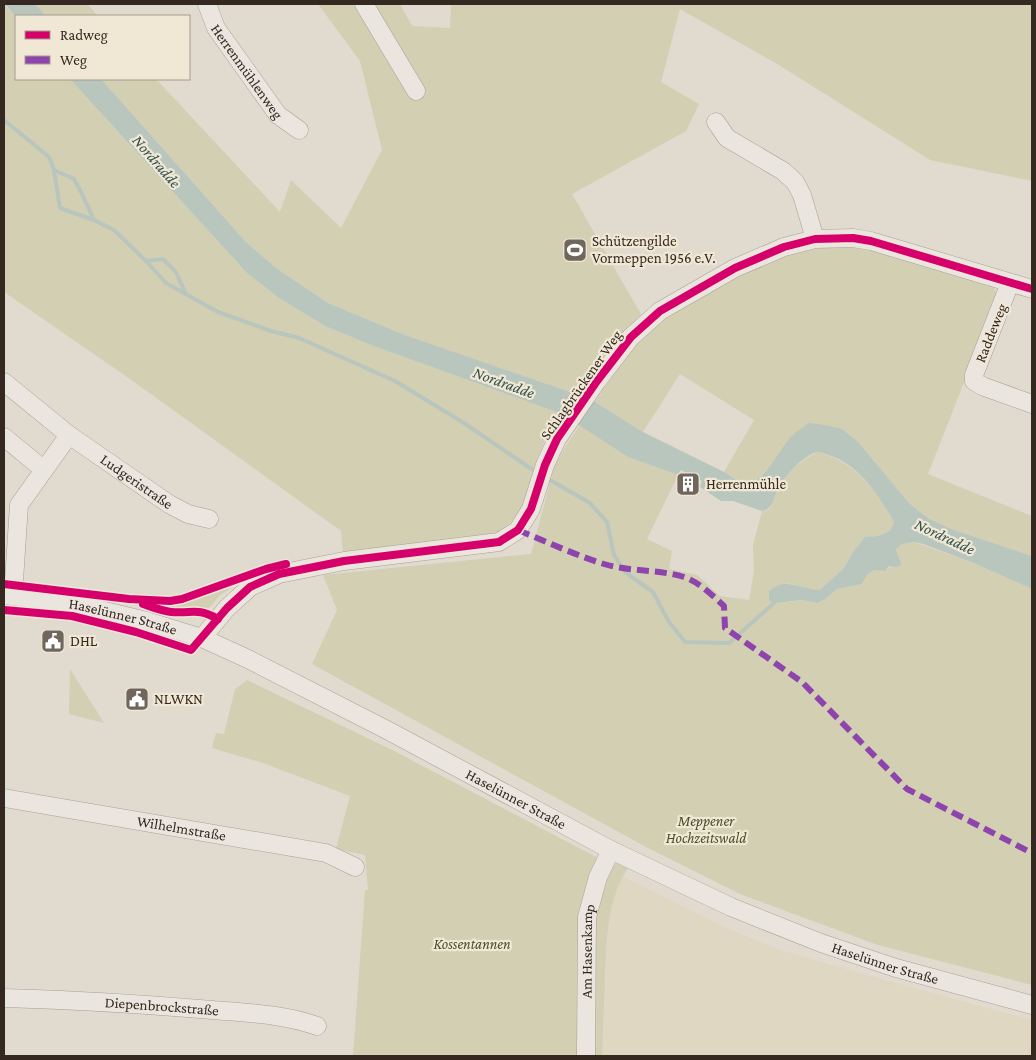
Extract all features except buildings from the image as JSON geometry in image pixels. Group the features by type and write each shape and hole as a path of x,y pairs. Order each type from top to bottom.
{"street":[{"name":"Herrenmühlenweg","path":"207,4 216,28 278,115 299,130"},
{"path":"364,4 416,91"},
{"path":"716,122 727,138 783,171 795,182 802,195 815,239"},
{"name":"Schlagbrückener Weg","path":"202,638 227,608 250,587 280,574 344,561 499,542 518,530 531,508 545,465 558,439 631,337 660,311 742,264 784,247 815,239 854,238 871,240 1032,290"},
{"name":"Raddeweg","path":"1010,283 974,375 974,381 982,386 1032,404"},
{"name":"Ludgeristraße","path":"4,382 69,435 169,504 188,514 209,519"},
{"path":"8,595 19,505 69,435"},
{"path":"4,437 44,470"},
{"name":"Haselünner Straße","path":"8,595 75,604 147,621 202,638 248,659 387,730 611,850 731,907 821,943 896,968 1032,1005"},
{"name":"Wilhelmstraße","path":"4,798 326,853 355,867"},
{"name":"Am Hasenkamp","path":"586,1056 588,917 598,877 611,850"},
{"name":"Diepenbrockstraße","path":"4,998 76,1000 212,1010 297,1019 317,1026"}],"shaded area":[{"path":"622,876 722,926 780,950 1032,1020 1032,1056 602,1056 608,928 613,898"}],"green space":[{"path":"4,4 15,16 15,80 71,80 247,273 279,298 325,326 371,345 562,414 547,435 536,462 524,504 512,521 495,534 343,554 341,531 130,379 4,292"},
{"path":"35,4 87,4 97,15 45,15"},
{"path":"318,4 400,4 412,26 450,28 451,4 1032,4 1032,181 930,160 779,65 680,9 661,82 699,104 686,131 572,194 642,316 615,343 576,394 402,334 328,303 276,268 245,241 102,80 157,80 280,212 291,180 341,228 382,150 360,61"},
{"path":"840,244 870,249 993,286 998,296 928,474 1032,516 1032,556 954,530 929,519 909,503 858,442 773,463 756,482 746,486 724,472 754,420 680,374 643,432 595,402 636,343 654,326 696,299 767,262 789,255"},
{"name":"Meppener Hochzeitswald","path":"580,425 628,457 678,475 647,539 672,551 669,569 697,575 720,596 749,600 754,572 753,545 762,511 771,507 779,486 791,470 818,452 844,463 864,479 880,499 894,522 890,531 878,536 865,537 853,552 844,568 820,590 811,590 788,583 788,602 802,600 817,603 824,600 837,589 862,584 867,575 874,570 884,571 900,559 896,549 902,544 914,542 976,564 1032,589 1032,985 878,945 740,894 646,847 312,664 337,610 323,575 531,554 554,468"},
{"path":"241,581 219,596 209,608 165,608 165,603 182,601"},
{"path":"70,669 104,723 69,714"},
{"name":"Kossentannen","path":"247,680 394,751 598,858 581,1056 353,1056 365,890 368,890 365,855 336,849 350,796 263,763 212,748 216,733 224,734 235,689"},
{"path":"617,862 628,868 615,894 609,922 606,950 602,1056 590,1056 592,918 605,880"}],"water":[{"path":"5,4 35,4 45,15 15,15"},
{"name":"Nordradde","path":"71,80 102,80 245,241 276,268 328,303 402,334 595,402 643,432 724,472 746,486 760,478 789,439 809,423 842,429 858,442 909,503 929,519 954,530 1032,556 1032,589 976,564 914,542 902,544 896,549 901,565 896,567 889,566 885,571 874,570 867,575 862,584 837,589 824,600 817,603 802,600 774,603 769,601 769,591 782,585 788,584 820,590 844,568 853,552 865,537 878,536 890,531 894,522 875,492 859,473 839,459 823,453 817,452 812,454 796,466 787,476 778,489 772,504 766,510 762,511 733,501 721,501 700,487 702,481 681,470 678,475 628,457 562,414 371,345 325,326 279,298 247,273"}],"waterway":[{"path":"4,120 49,157 54,170 74,179 94,220 114,230 166,283 218,312 271,331 299,338 395,381 464,423 533,470"},
{"path":"54,170 60,208 94,220"},
{"path":"146,261 163,259 176,272 185,292"},
{"path":"550,480 590,503 607,522 614,555 625,572 653,592 669,622 685,642 729,643 774,603"}],"marked path":[{"path":"518,530 614,567 674,574 695,582 724,606 725,628 802,682 907,789 1032,853"}],"cycle path":[{"path":"4,610 72,616 136,632 191,650 227,608 250,587 279,574 344,561 499,542 518,530 531,509 545,465 557,439 597,381 631,337 660,311 735,268 784,247 815,239 853,238 871,241 1032,289"},
{"path":"4,584 129,599 170,601 182,599 266,569 286,564"},
{"path":"143,604 171,612 199,612 218,619"}],"place":[{"name":"Schützengilde Vormeppen 1956 e.V.","path":"575,250"},
{"name":"Herrenmühle","path":"688,484"},
{"name":"DHL","path":"53,641"},
{"name":"NLWKN","path":"137,699"}]}
